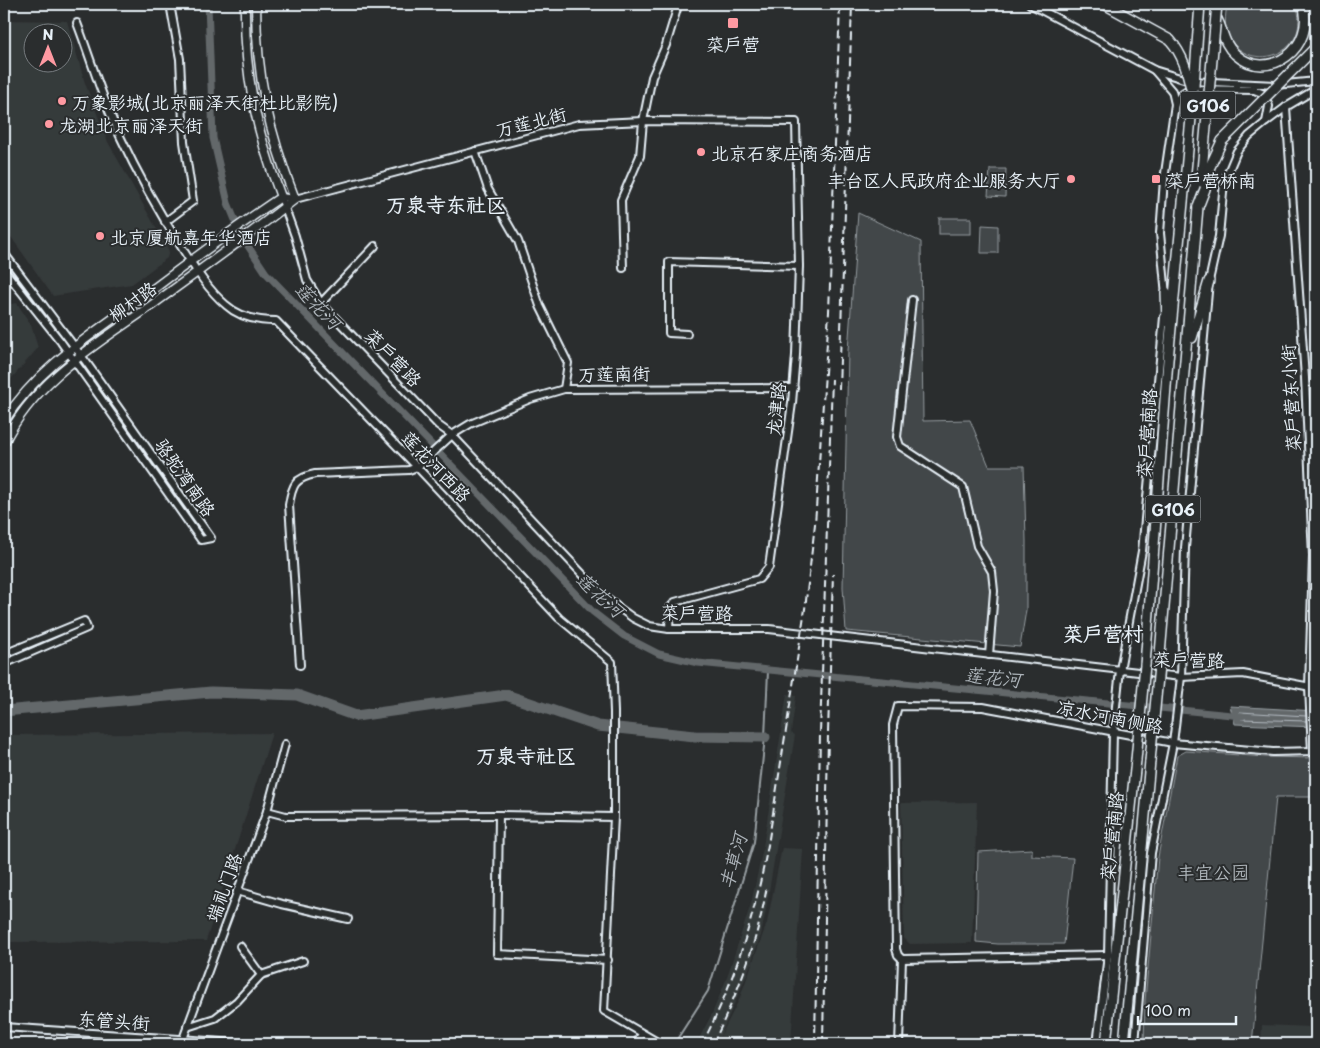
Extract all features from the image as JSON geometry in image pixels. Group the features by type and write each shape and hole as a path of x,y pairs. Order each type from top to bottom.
{"highway":[{"path":"1104,4 1170,40 1178,49 1187,69 1193,97"},
{"name":"菜户营南路","path":"1106,1044 1145,665 1168,360 1186,182 1200,4"},
{"name":"G106","path":"1198,207 1217,4"},
{"path":"1216,17 1221,25 1227,45 1233,53 1240,59 1254,64 1264,64 1281,61 1294,51 1303,35 1306,19 1303,4"},
{"path":"1198,207 1205,189 1208,171 1222,141 1316,47"},
{"name":"菜户营南路","path":"1124,1044 1187,352 1198,207"},
{"path":"1187,352 1210,281"},
{"path":"1166,292 1168,360"},
{"path":"1099,1044 1108,1028"}],"main road":[{"path":"245,4 246,44 257,126 281,197"},
{"path":"256,4 258,58 263,95 277,152 295,199"},
{"name":"柳村路","path":"4,421 28,388 68,352 190,261 281,197"},
{"name":"柳村路","path":"4,443 16,421 39,391 74,361 198,272 295,199"}],"street":[{"path":"165,222 193,201 184,142 180,59 170,4"},
{"path":"623,268 621,200 640,156 643,121 652,76 666,45 677,9 676,4"},
{"path":"1030,4 1038,6 1154,70 1190,81 1276,85 1316,81"},
{"name":"莲花河西路","path":"77,23 118,133 165,222 198,272 226,305 232,309 244,316 257,320 276,321 559,618 612,662 614,817 604,1011 642,1034"},
{"path":"1154,70 1172,91 1175,104"},
{"path":"1175,104 1181,94 1189,89 1254,90 1262,93 1269,106 1266,122"},
{"path":"1136,1044 1151,853 1173,743 1181,677 1186,548 1210,281 1219,236 1224,182 1237,151 1266,122 1286,107 1316,90"},
{"name":"菜户营南路","path":"1099,1044 1108,955 1114,733 1120,670 1142,551 1166,292 1160,233 1164,180 1175,104"},
{"name":"菜户营东小街","path":"1286,107 1304,378 1313,556 1309,687 1311,739 1314,752"},
{"name":"万莲北街","path":"281,197 295,199 579,124 643,121 796,122"},
{"name":"龙津路","path":"669,629 670,608 675,602 759,579 769,567 794,388 799,266 796,122"},
{"path":"475,151 488,189 518,241 540,306 564,352 568,363 564,389"},
{"name":"菜户营路","path":"281,197 307,280 321,303 603,596 649,626 669,629 769,629 1181,677 1243,674 1316,688"},
{"path":"321,303 375,246"},
{"name":"骆驼湾南路","path":"4,253 82,356 211,538 201,540 68,352 4,270"},
{"path":"687,334 670,333 669,262 799,266"},
{"path":"912,300 897,437 900,446 963,487 977,546 992,572 994,590 988,655"},
{"name":"万莲南街","path":"417,467 449,438 470,424 530,399 564,389 794,388"},
{"path":"300,665 289,505 292,489 304,476 398,471 417,467"},
{"path":"4,654 84,621 86,628 4,664"},
{"name":"凉水河南侧路","path":"902,959 898,955 896,948 893,725 898,706 983,707 1173,743 1273,752 1314,752"},
{"name":"端礼门路","path":"183,1039 267,811 285,744"},
{"path":"267,811 286,816 499,815 614,817"},
{"path":"499,815 497,954 608,960"},
{"path":"237,891 282,904 348,919"},
{"path":"240,946 261,975"},
{"path":"899,1044 902,959 1108,955"},
{"path":"187,1028 215,1018 237,1001 261,975 303,962"},
{"name":"东管头街","path":"4,1027 252,1044"},
{"path":"636,1044 642,1034 658,1043"}],"shaded area":[{"path":"4,20 67,21 22,22 22,72 72,72 72,38 85,83 108,142 169,251 167,258 132,284 53,296 4,227"},
{"path":"17,303 31,325 38,348 4,387 4,305"},
{"path":"787,694 796,696 791,733 795,735 761,935 747,974 719,1039 739,1000 767,923 782,848 803,849 791,1044 696,1044 712,1014 726,980 751,904 762,853"},
{"path":"272,733 206,941 4,942 4,735"},
{"path":"977,802 972,943 910,944 904,938 901,803"},
{"path":"1262,1025 1312,1027 1312,1044 1261,1044"}],"green space":[{"path":"1227,4 1296,4 1299,23 1295,38 1286,49 1274,55 1260,57 1246,54 1235,45 1227,31 1225,21"},
{"path":"990,169 1006,169 1005,197 988,196"},
{"path":"858,213 921,242 923,421 970,420 989,466 1024,466 1026,610 1020,647 846,631 843,587 848,351"},
{"path":"939,218 971,218 971,234 939,234"},
{"path":"982,225 998,226 998,253 981,253"},
{"name":"丰宜公园","path":"1186,751 1265,757 1316,758 1316,797 1276,797 1252,1044 1144,1044 1145,1001 1158,857 1177,756"},
{"path":"1032,849 1032,856 1073,858 1064,944 976,942 978,852"}],"water":[{"path":"1230,706 1316,711 1316,727 1235,724"}],"waterway":[{"name":"莲花河","path":"208,4 213,138 228,203 242,237 266,273 593,612 624,636 659,654 698,663 1242,716"},
{"name":"丰草河","path":"674,1044 708,991 754,842 765,737 768,671"},
{"path":"4,711 211,692 297,695 356,716 506,695 598,726 695,736 765,737"}],"railway":[{"path":"702,1044 734,972 757,896 768,845 805,609 815,524 829,312 840,4"},
{"path":"839,389 852,4"},
{"path":"815,1044 820,733 832,379"},
{"path":"823,1044 828,733 833,574"},
{"path":"713,1044 746,967 758,928 767,886"}],"place":[{"name":"菜户营","path":"733,23"},
{"name":"万象影城(北京丽泽天街杜比影院)","path":"62,101"},
{"name":"龙湖北京丽泽天街","path":"49,124"},
{"name":"北京石家庄商务酒店","path":"701,152"},
{"name":"丰台区人民政府企业服务大厅","path":"1071,179"},
{"name":"菜户营桥南","path":"1156,179"},
{"name":"北京厦航嘉年华酒店","path":"100,236"}],"district":[{"name":"万泉寺东社区","path":"446,204"},
{"name":"菜户营村","path":"1103,633"},
{"name":"万泉寺社区","path":"526,755"}]}
